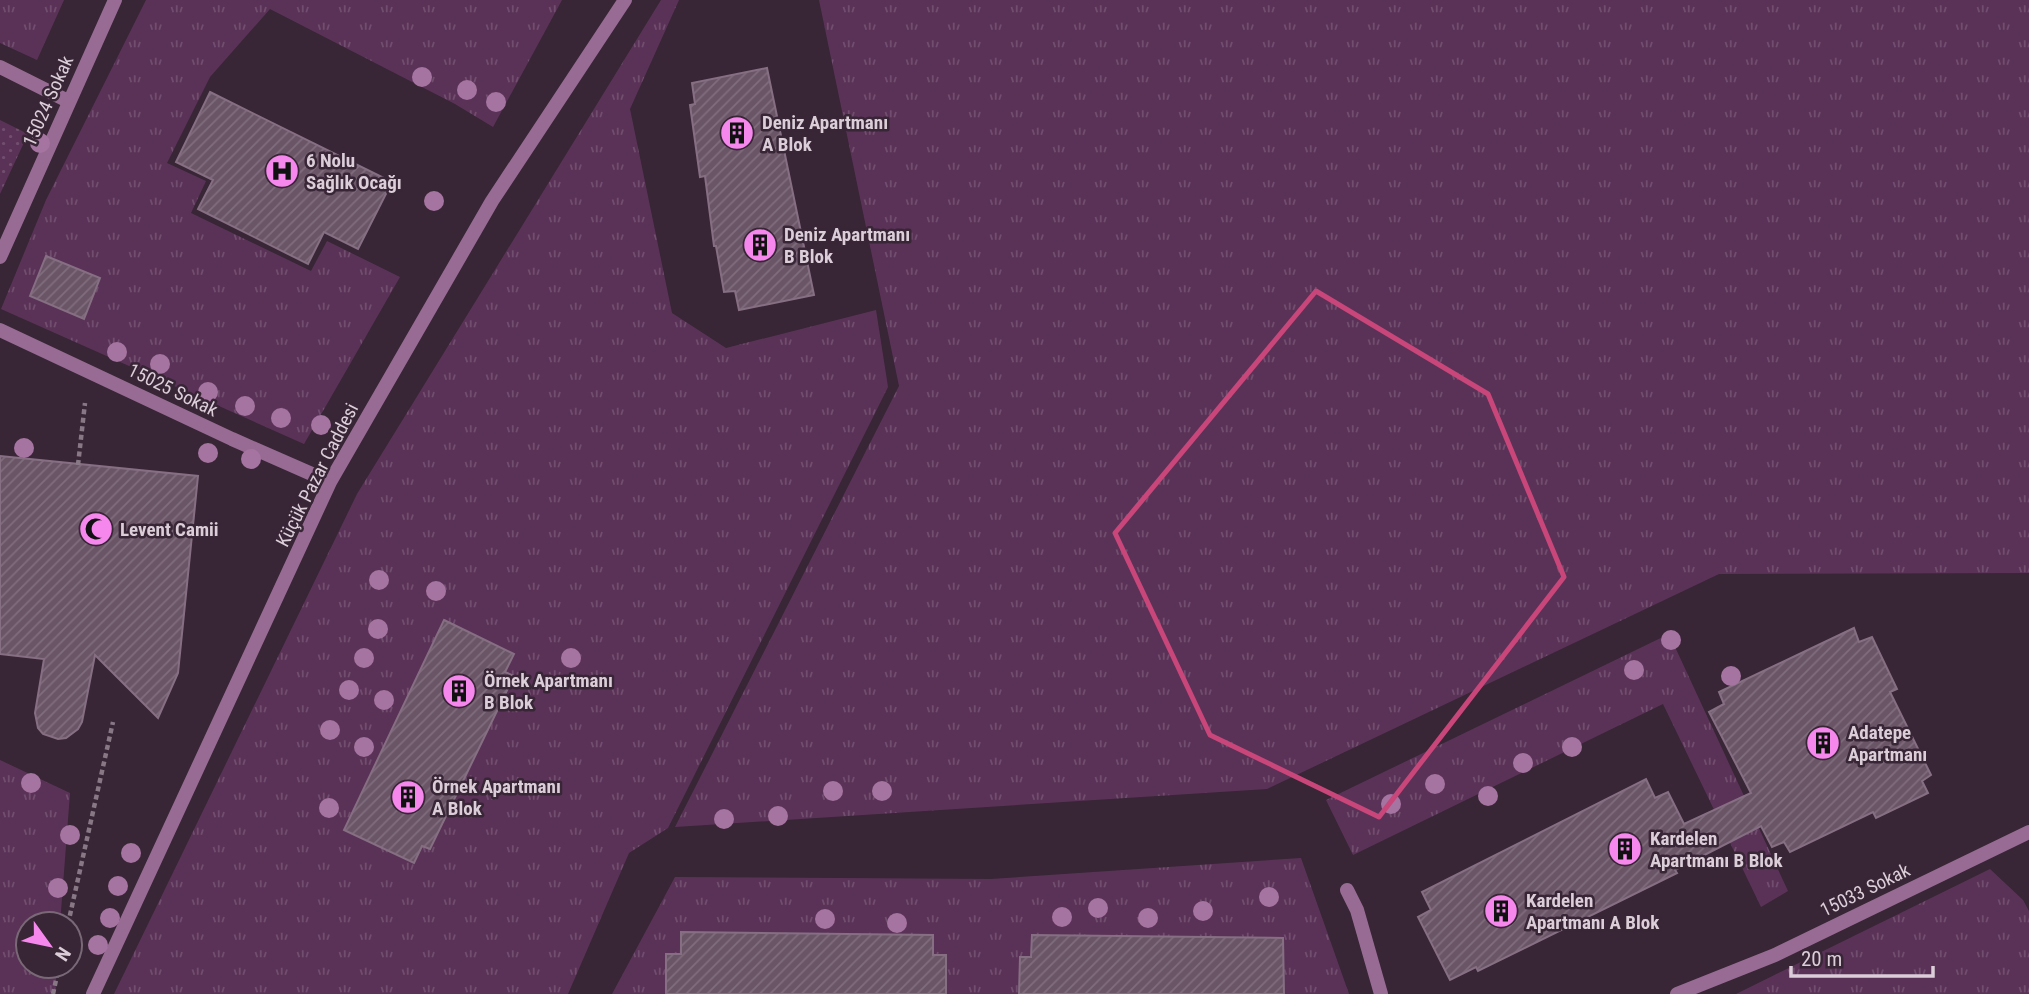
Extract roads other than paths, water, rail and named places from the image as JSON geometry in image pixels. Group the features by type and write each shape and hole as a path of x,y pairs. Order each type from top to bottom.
{"lane":[{"name":"15024 Sokak","path":"0,257 115,0"},
{"name":"Küçük Pazar Caddesi","path":"93,994 330,482 492,201 625,0"},
{"path":"0,67 68,101"},
{"name":"15025 Sokak","path":"0,330 330,482"},
{"name":"15033 Sokak","path":"1677,994 1775,955 2029,832"},
{"path":"1347,890 1357,910 1381,994"}],"place":[{"name":"Deniz Apartmanı A Blok","path":"737,133"},
{"name":"6 Nolu Sağlık Ocağı","path":"282,171"},
{"name":"Deniz Apartmanı B Blok","path":"760,245"},
{"name":"Levent Camii","path":"96,529"},
{"name":"Örnek Apartmanı B Blok","path":"459,691"},
{"name":"Adatepe Apartmanı","path":"1823,743"},
{"name":"Örnek Apartmanı A Blok","path":"408,797"},
{"name":"Kardelen Apartmanı B Blok","path":"1625,849"},
{"name":"Kardelen Apartmanı A Blok","path":"1501,911"}]}
